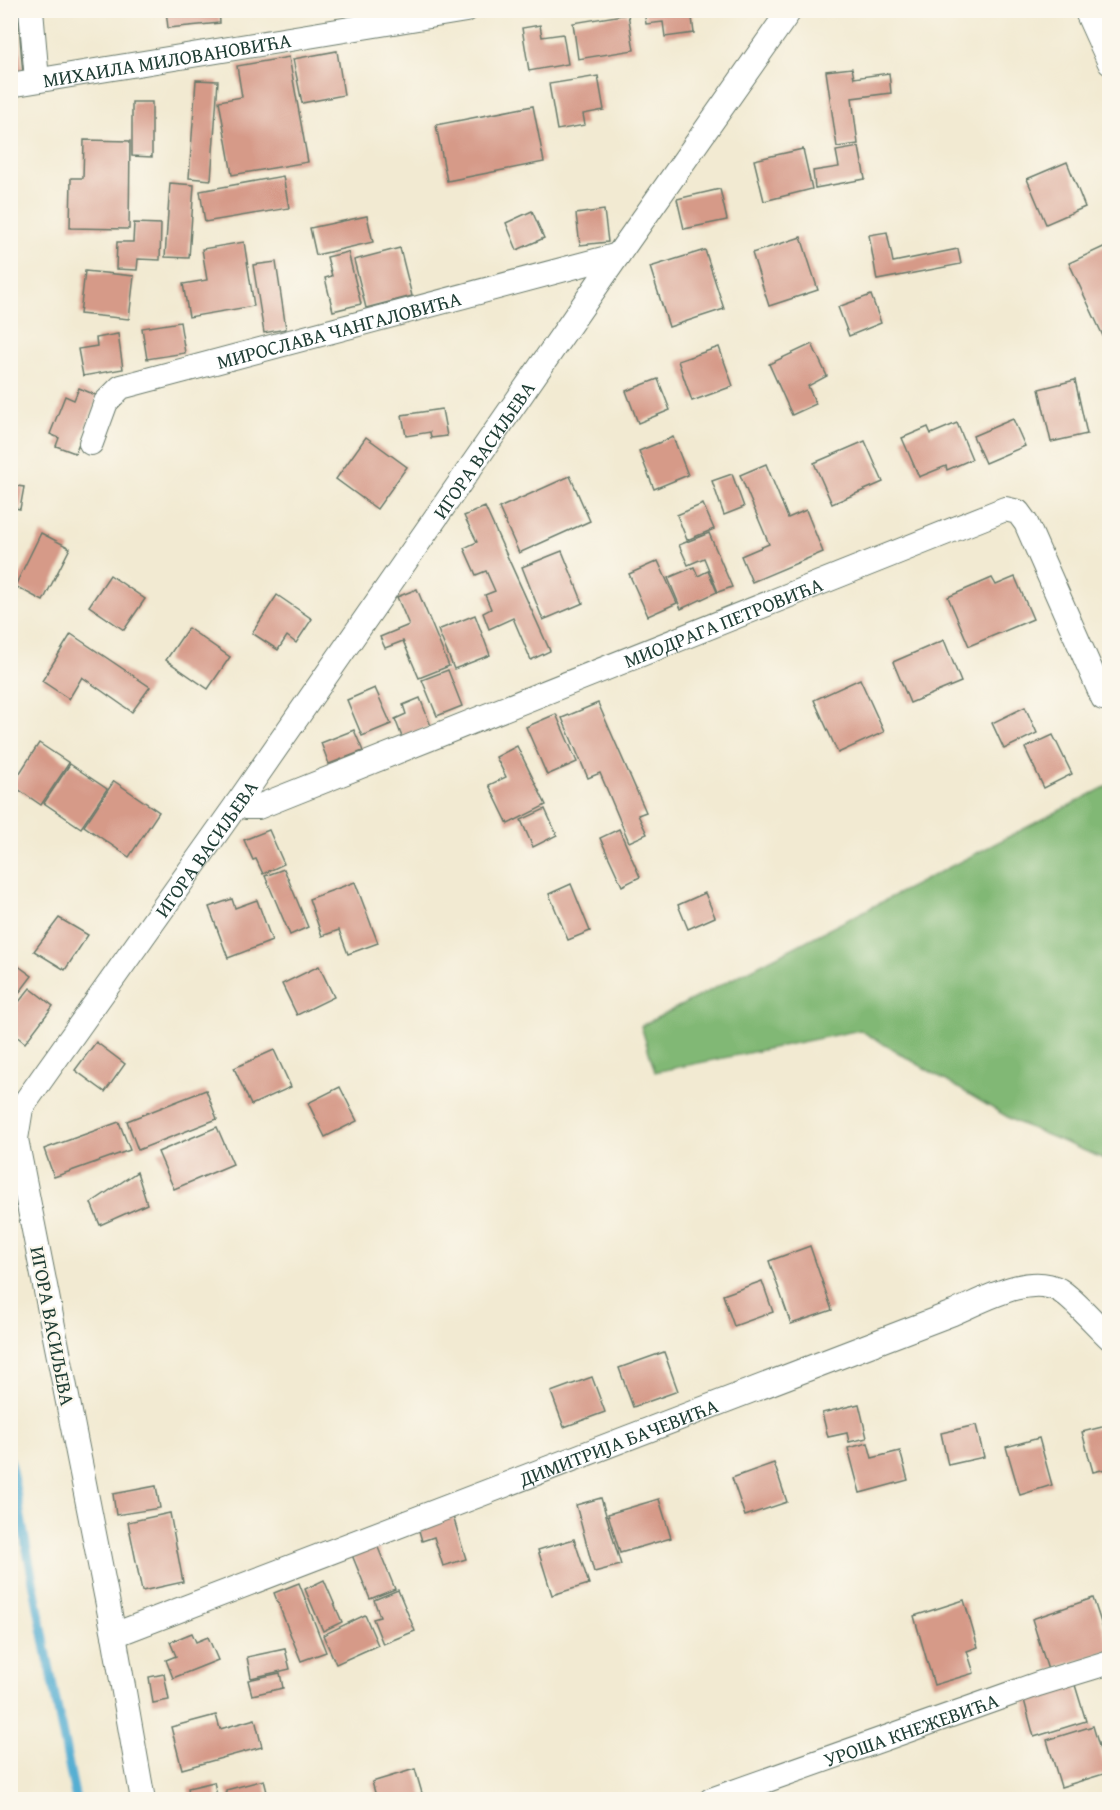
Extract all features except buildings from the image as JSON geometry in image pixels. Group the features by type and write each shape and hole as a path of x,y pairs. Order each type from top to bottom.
{"street":[{"path":"31,10 37,81"},
{"name":"МИХАИЛА МИЛОВАНОВИЋА","path":"10,85 466,10"},
{"name":"ИГОРА ВАСИЉЕВА","path":"144,1800 114,1635 16,1139 21,1108 237,804 790,10"},
{"path":"1086,10 1110,63"},
{"name":"МИРОСЛАВА ЧАНГАЛОВИЋА","path":"91,443 106,402 121,387 618,255"},
{"name":"МИОДРАГА ПЕТРОВИЋА","path":"237,804 258,807 1005,509 1018,512 1026,523 1103,698"},
{"name":"ДИМИТРИЈА БАЧЕВИЋА","path":"114,1635 942,1318 1014,1288 1031,1284 1048,1285 1061,1291 1110,1338"},
{"name":"УРОША КНЕЖЕВИЋА","path":"711,1800 1038,1684 1110,1662"}],"green space":[{"path":"1109,785 1109,1161 1016,1122 860,1030 655,1072 641,1026"}],"waterway":[{"path":"10,1460 76,1800"}]}
